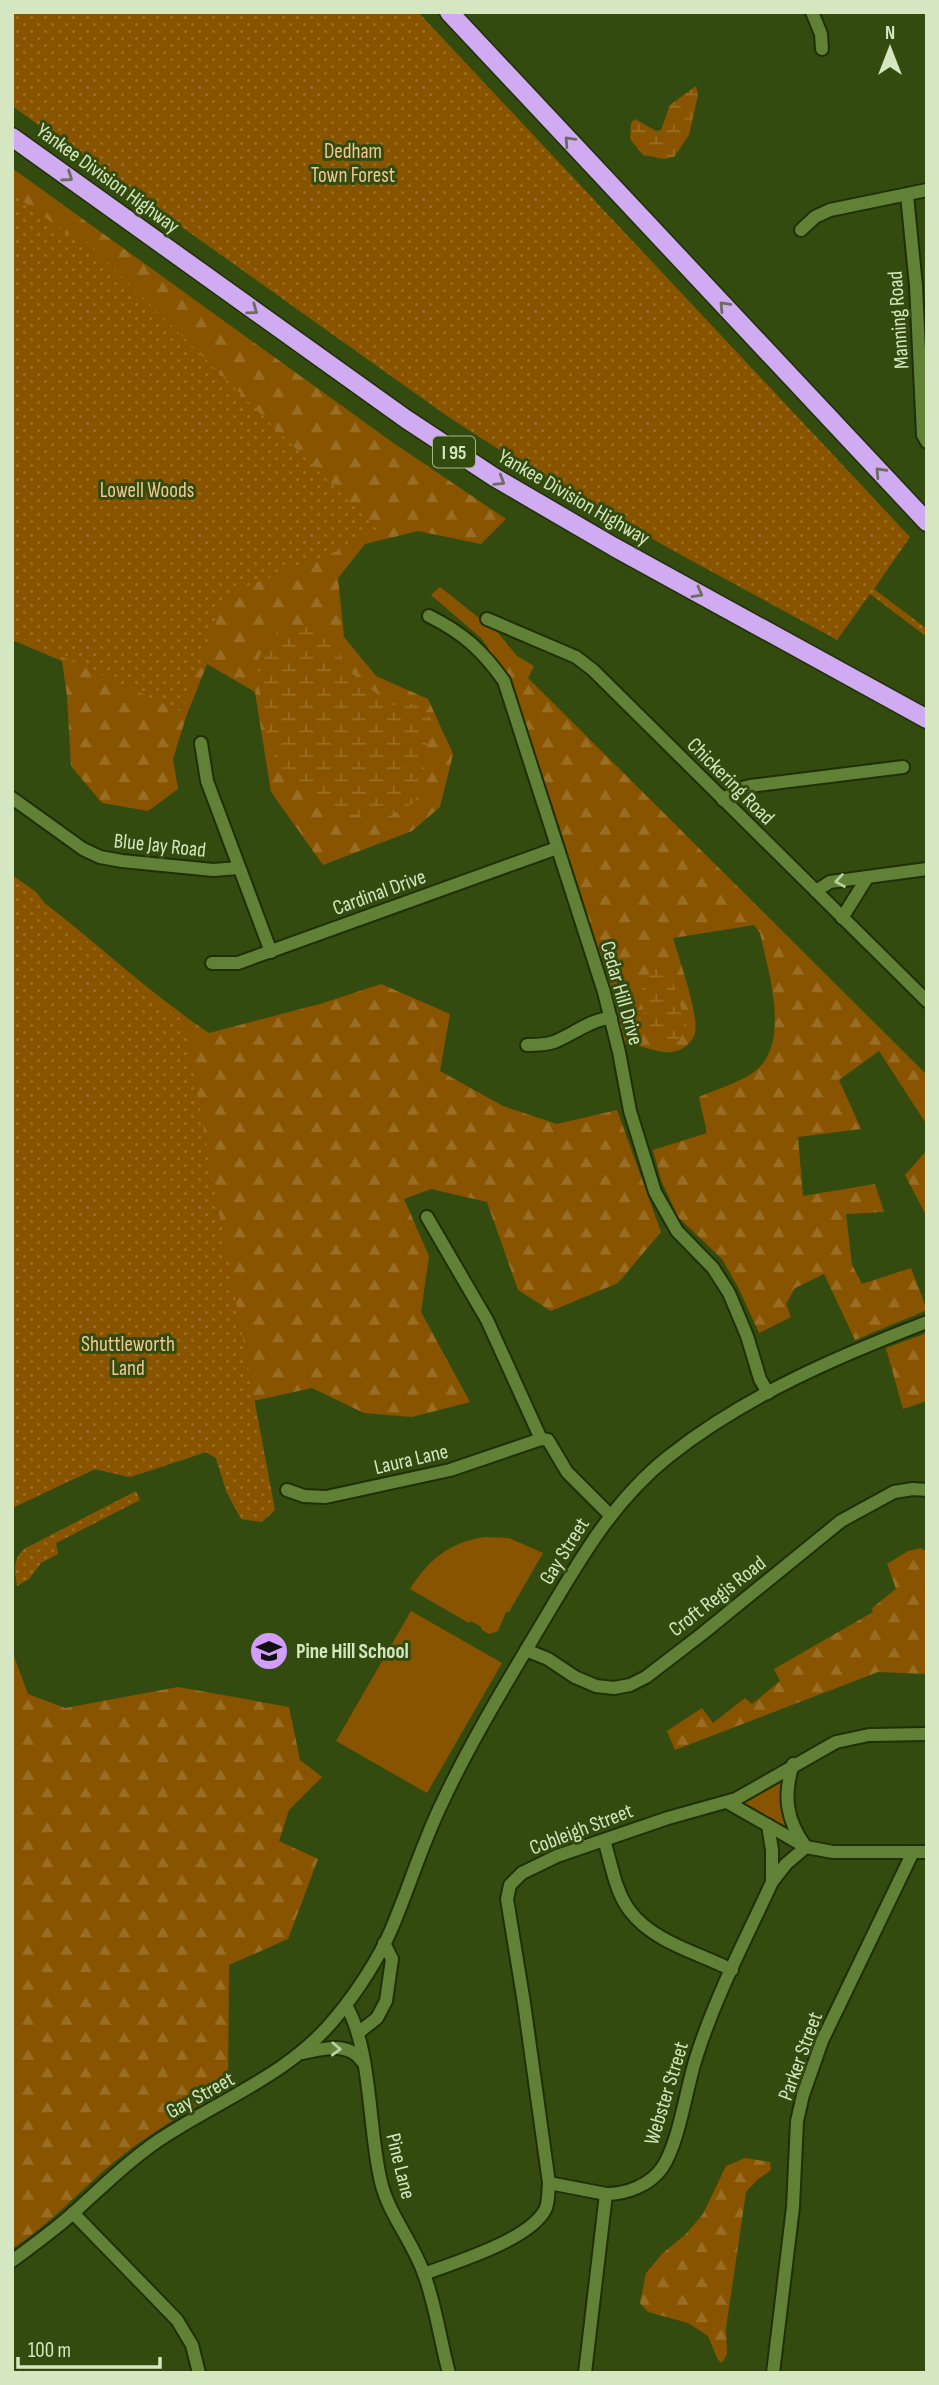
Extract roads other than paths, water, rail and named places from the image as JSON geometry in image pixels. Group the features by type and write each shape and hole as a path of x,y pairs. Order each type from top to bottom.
{"highway":[{"path":"449,12 927,522"},
{"name":"Yankee Division Highway","path":"12,137 351,380 484,471 614,547 927,719"}],"street":[{"path":"813,12 821,34 822,49"},
{"path":"801,230 815,217 830,210 927,190"},
{"name":"Manning Road","path":"907,195 916,286 923,435 927,442"},
{"name":"Cedar Hill Drive","path":"429,616 456,629 472,642 504,681 611,1018 631,1111 655,1192 677,1231 713,1269 729,1293 747,1336 758,1373 768,1392"},
{"name":"Chickering Road","path":"487,619 576,657 593,670 927,1002"},
{"path":"201,743 207,781 271,952"},
{"path":"723,800 738,789 750,786 903,767"},
{"name":"Blue Jay Road","path":"12,797 83,849 100,857 213,870 239,868"},
{"name":"Cardinal Drive","path":"212,962 238,963 557,848"},
{"path":"816,891 830,882 927,869"},
{"path":"842,918 867,878"},
{"path":"527,1045 556,1041 596,1021 611,1018"},
{"path":"427,1217 487,1320 541,1439 548,1440 567,1472 610,1515"},
{"name":"Gay Street","path":"12,2261 74,2213 105,2182 162,2138 254,2086 302,2053 336,2019 390,1932 429,1830 451,1783 526,1650 581,1557 610,1515 640,1482 668,1457 710,1427 768,1392 827,1362 927,1322"},
{"name":"Laura Lane","path":"287,1490 304,1496 326,1497 450,1470 541,1439"},
{"name":"Croft Regis Road","path":"526,1650 596,1686 614,1688 631,1685 646,1677 692,1642 841,1521 894,1492 927,1490"},
{"name":"Cobleigh Street","path":"549,2183 507,1899 510,1885 522,1873 557,1856 668,1818 727,1802 751,1791 826,1746 847,1738 927,1734"},
{"path":"793,1764 788,1782 787,1808 794,1828 807,1847"},
{"path":"727,1802 807,1847 833,1852 920,1852"},
{"name":"Webster Street","path":"768,1825 772,1850 772,1882"},
{"path":"604,1840 620,1892 629,1910 646,1926 676,1945 732,1970"},
{"name":"Webster Street","path":"606,2194 620,2194 646,2183 664,2164 675,2136 696,2056 711,2014 772,1882 786,1864 807,1847"},
{"name":"Parker Street","path":"772,2373 793,2207 797,2121 803,2095 822,2040 920,1852"},
{"path":"358,2033 377,2018 386,2001 392,1959 384,1943"},
{"name":"Pine Lane","path":"346,2004 358,2033 381,2183 387,2201 424,2274 449,2373"},
{"path":"302,2053 343,2048 353,2052 364,2065"},
{"path":"424,2274 481,2252 526,2230 545,2210 549,2183 606,2194 585,2373"},
{"path":"74,2213 177,2320 192,2345 199,2373"}],"place":[{"name":"Pine Hill School","path":"269,1651"}],"park label":[{"name":"Dedham Town Forest","path":"353,163"},
{"name":"Lowell Woods","path":"147,490"},
{"name":"Shuttleworth Land","path":"128,1356"}]}
